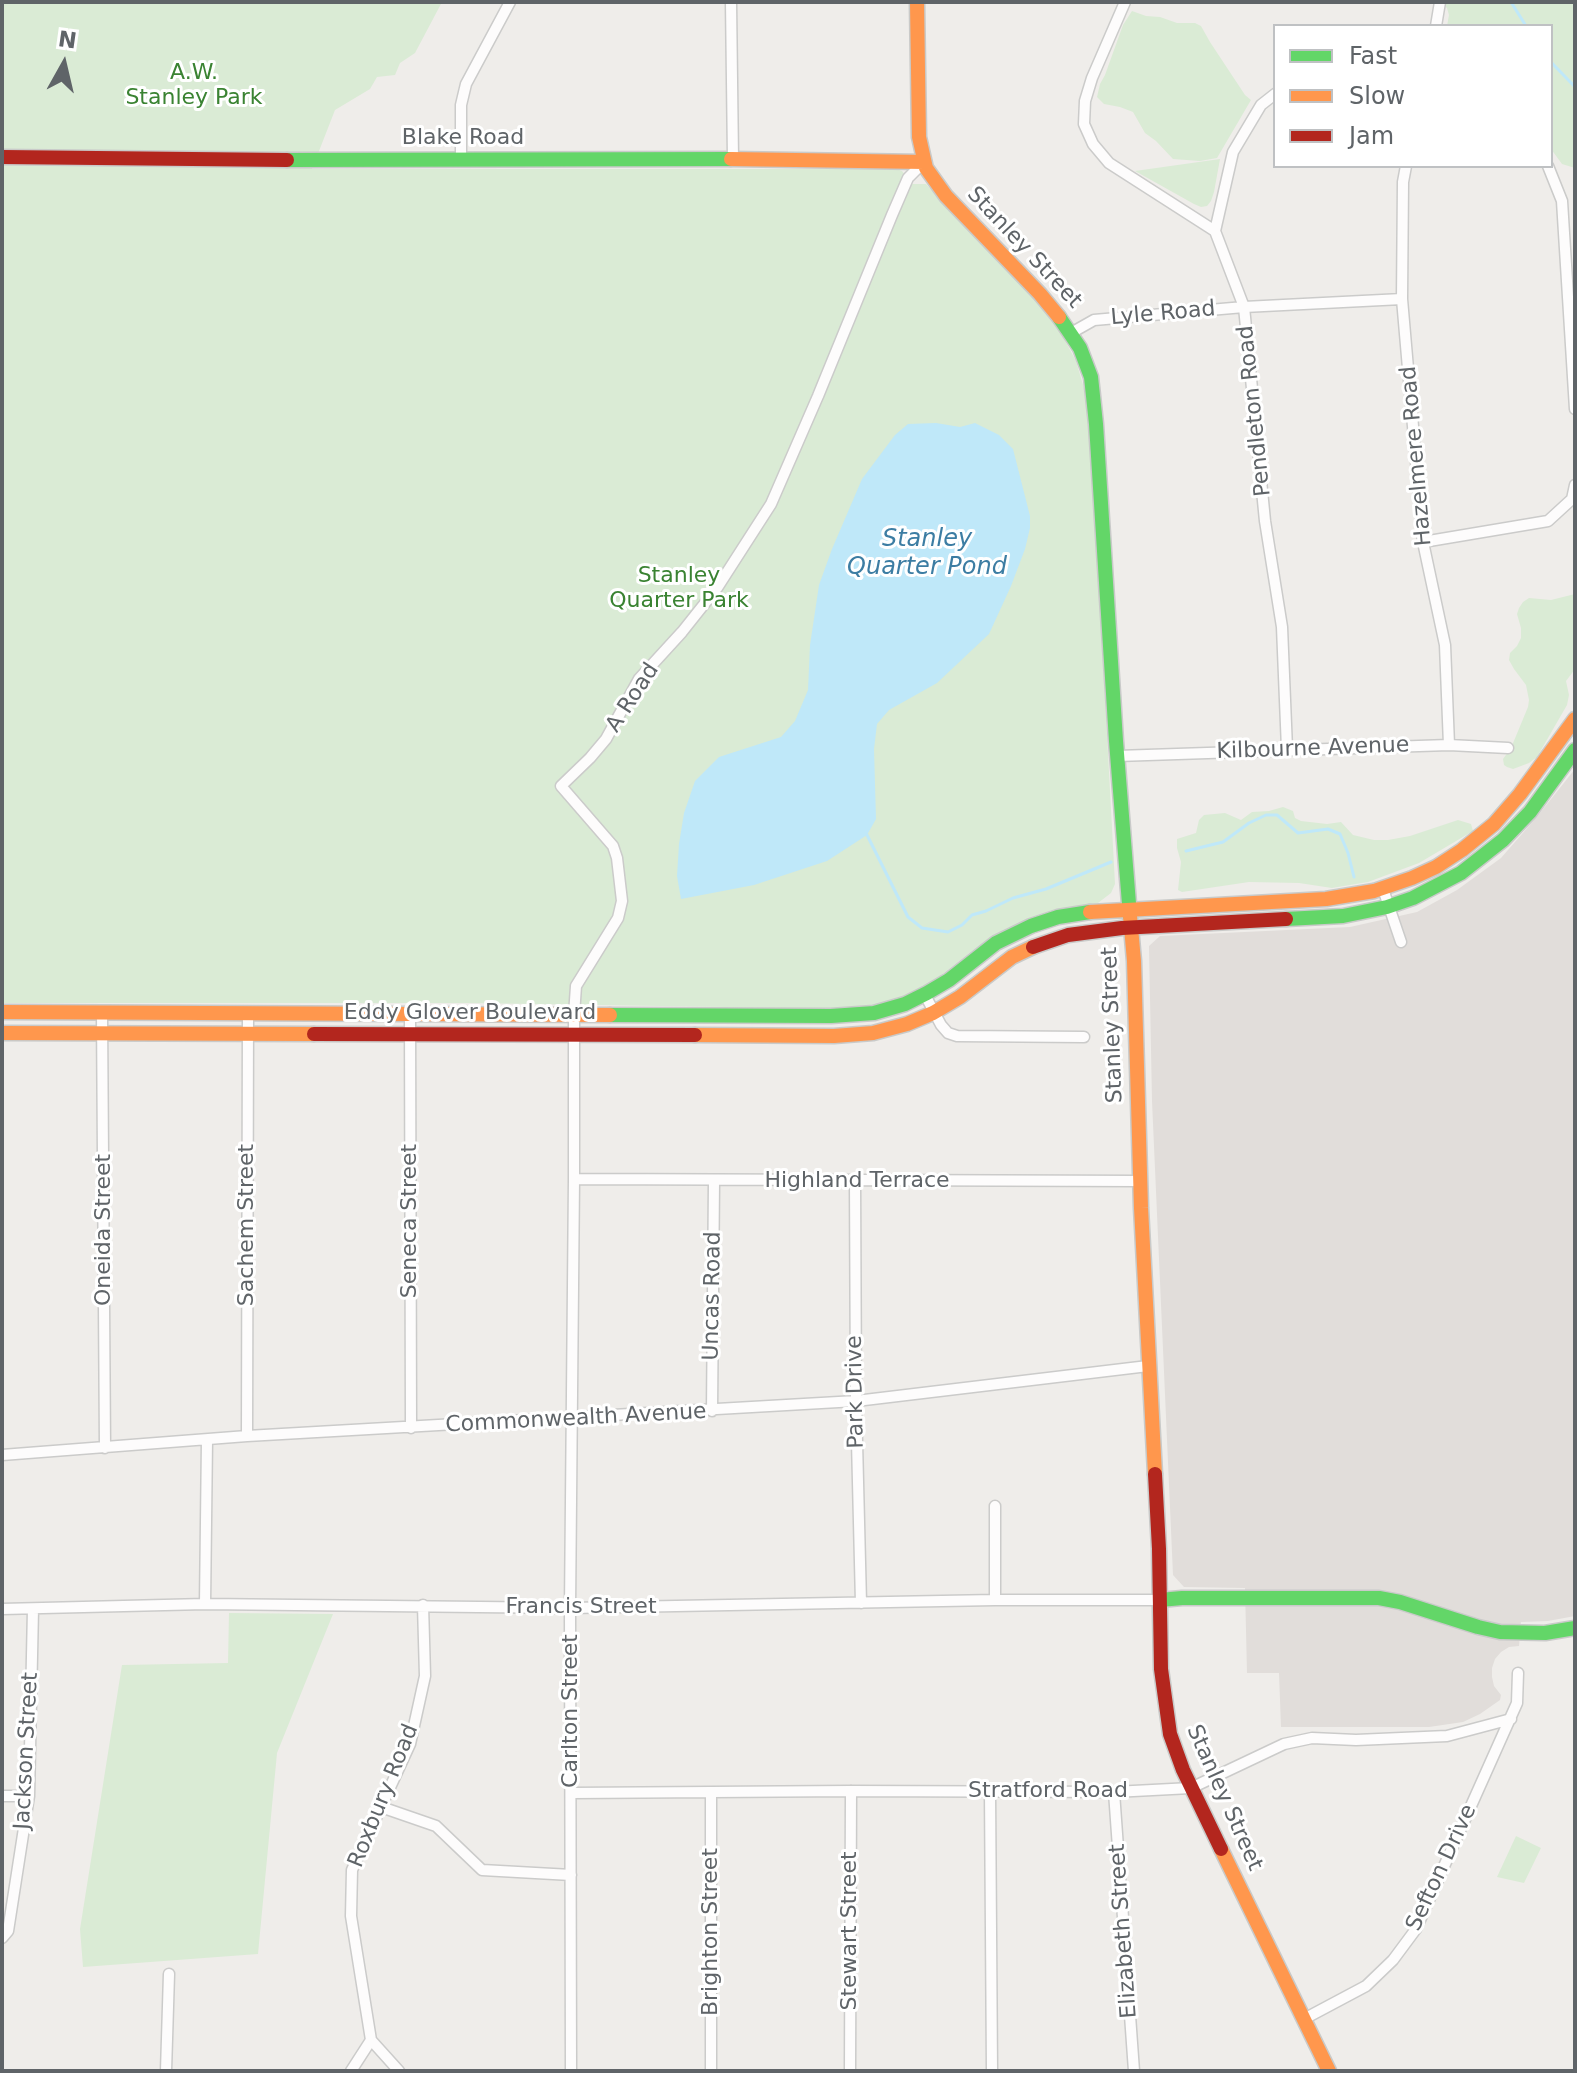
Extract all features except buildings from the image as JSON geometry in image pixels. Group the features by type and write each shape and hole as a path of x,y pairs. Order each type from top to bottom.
{"street":[{"path":"461,160 461,105 466,84 510,2"},
{"path":"731,2 733,159"},
{"name":"Stanley Street","path":"917,2 919,137 924,162 943,193 1040,294 1071,333 1087,365 1095,409 1117,756 1132,928 1161,1669 1167,1718 1177,1756 1191,1788 1329,2071"},
{"path":"1125,2 1092,78 1085,101 1084,124 1093,144 1109,163 1215,231 1233,152 1261,105 1273,96"},
{"path":"1436,24 1440,2"},
{"name":"Blake Road","path":"2,157 924,162"},
{"name":"A Road","path":"574,1015 576,986 618,918 622,890 613,846 561,786 606,739 639,679 717,588 771,504 908,178 924,162"},
{"name":"Hazelmere Road","path":"1406,168 1402,299 1423,542 1445,645 1449,745"},
{"path":"1549,168 1562,201 1575,409"},
{"name":"Pendleton Road","path":"1215,231 1244,307 1265,521 1282,627 1287,749"},
{"name":"Lyle Road","path":"1071,333 1094,320 1244,307 1402,299"},
{"path":"1423,542 1548,521 1572,499 1575,485"},
{"name":"Eddy Glover Boulevard","path":"2,1012 863,1014 895,1007 925,995 996,943 1031,926 1074,914 1326,899 1383,889 1430,870 1480,836 1511,805 1575,719"},
{"name":"Kilbourne Avenue","path":"1117,756 1449,745 1508,748"},
{"path":"1550,752 1569,759"},
{"name":"Eddy Glover Boulevard","path":"2,1033 864,1035 899,1027 934,1013 1003,963 1028,949 1072,934 1355,914 1389,906 1438,887 1485,856 1526,817 1569,759"},
{"path":"1383,889 1401,942"},
{"path":"925,995 941,1025 948,1033 957,1036 1084,1037"},
{"name":"Oneida Street","path":"102,1013 105,1448"},
{"name":"Sachem Street","path":"247,1436 248,1013"},
{"name":"Seneca Street","path":"410,1014 411,1428"},
{"name":"Carlton Street","path":"571,2071 574,1015"},
{"path":"757,1036 758,1016"},
{"name":"Highland Terrace","path":"574,1179 1140,1181"},
{"name":"Park Drive","path":"855,1180 861,1603"},
{"name":"Uncas Road","path":"712,1411 714,1181"},
{"name":"Commonwealth Avenue","path":"2,1455 247,1436 856,1401 1148,1366"},
{"path":"205,1604 207,1440"},
{"path":"995,1506 995,1600"},
{"path":"1160,1600 1379,1598 1500,1632 1545,1633 1575,1628"},
{"name":"Francis Street","path":"2,1609 205,1604 570,1608 1160,1600"},
{"name":"Roxbury Road","path":"371,2040 351,1916 352,1870 410,1744 425,1676 423,1605"},
{"name":"Jackson Street","path":"2,1938 8,1931 29,1796 33,1609"},
{"name":"Sefton Drive","path":"1304,2019 1366,1986 1393,1960 1416,1929 1511,1719 1517,1703 1518,1673"},
{"name":"Stratford Road","path":"572,1793 1114,1792 1191,1788 1284,1744 1312,1738 1356,1740 1447,1736 1511,1719"},
{"name":"Stewart Street","path":"850,2071 851,1791"},
{"path":"990,1792 992,2071"},
{"name":"Elizabeth Street","path":"1114,1792 1134,2071"},
{"name":"Brighton Street","path":"711,1793 711,2071"},
{"path":"2,1796 29,1796"},
{"path":"381,1807 436,1826 482,1870 571,1875"},
{"path":"166,2071 169,1974"},
{"path":"351,2071 371,2040 399,2071"}],"shaded area":[{"path":"1575,769 1575,1616 1521,1622 1519,1646 1501,1652 1492,1668 1494,1686 1501,1695 1500,1700 1463,1722 1429,1727 1281,1727 1279,1673 1247,1673 1245,1588 1184,1587 1173,1575 1152,1101 1149,946 1160,936 1350,927 1417,912 1457,890 1501,858"}],"green space":[{"name":"Stanley Quarter Park","path":"2,2 442,2 415,53 400,63 395,75 377,77 370,89 335,110 312,169 897,169 912,184 926,184 1045,311 1076,361 1084,388 1098,566 1115,884 1111,893 1098,903 1040,915 1008,928 926,987 894,1001 851,1009 470,1003 2,1003"},
{"path":"1433,2 1575,2 1575,168 1562,164 1553,152 1553,24 1447,24 1449,15 1442,4"},
{"path":"1132,11 1201,26 1251,100 1217,158 1200,161 1173,159 1145,133 1133,112 1104,104 1097,97 1123,25"},
{"path":"1220,159 1211,201 1201,207 1135,171"},
{"path":"1575,594 1575,669 1566,681 1569,695 1567,705 1537,757 1513,769 1507,767 1503,759 1511,748 1529,700 1526,685 1509,660 1510,653 1521,638 1519,608 1529,598 1551,600"},
{"path":"1283,807 1293,811 1295,818 1301,821 1341,822 1353,835 1374,840 1410,836 1458,820 1471,824 1473,831 1419,863 1368,882 1332,888 1299,883 1249,882 1182,892 1178,890 1181,862 1177,839 1196,833 1199,820 1204,815 1225,813 1241,820 1252,812"},
{"path":"229,1613 333,1614 277,1753 258,1954 83,1967 80,1929 122,1665 228,1663"},
{"path":"1516,1836 1541,1848 1524,1883 1497,1877"}],"water":[{"name":"Stanley Quarter Pond","path":"936,423 960,427 975,423 999,435 1013,449 1030,516 1025,549 989,634 937,683 889,710 877,724 874,749 876,819 867,835 827,861 754,885 681,899 677,876 679,844 684,813 695,781 719,757 781,737 795,721 808,690 810,645 819,585 862,479 895,435 908,424"}],"waterway":[{"path":"1511,2 1525,24"},
{"path":"1553,64 1575,87"},
{"path":"1186,851 1223,842 1249,823 1266,815 1277,815 1298,833 1328,829 1340,834 1354,877"},
{"path":"867,835 908,917 922,928 948,932 972,915 1111,862"}],"traffic: fast":[{"path":"287,160 731,159"},
{"path":"1059,317 1080,348 1091,377 1130,916"},
{"path":"1286,919 1343,916 1387,907 1413,898 1461,873 1503,840 1530,812 1575,750"},
{"path":"610,1015 831,1016 874,1013 905,1004 927,993 996,943 1031,926 1058,917 1090,912"},
{"path":"1160,1600 1379,1598 1500,1632 1545,1633 1575,1628"}],"traffic: slow":[{"path":"917,2 919,137 926,168 946,196 1059,317"},
{"path":"731,159 924,162"},
{"path":"1090,912 1326,899 1374,891 1412,878 1462,850 1494,824 1575,719"},
{"path":"1130,916 1155,1474"},
{"path":"695,1035 834,1036 873,1033 933,1013 960,997 1012,957 1033,947"},
{"path":"2,1012 610,1015"},
{"path":"2,1033 314,1034"},
{"path":"1221,1849 1329,2071"}],"traffic: jam":[{"path":"2,157 287,160"},
{"path":"1033,947 1068,935 1122,928 1286,919"},
{"path":"314,1034 695,1035"},
{"path":"1155,1474 1161,1669 1170,1734 1183,1770 1221,1849"}],"park label":[{"name":"A.W. Stanley Park","path":"194,86"}]}
